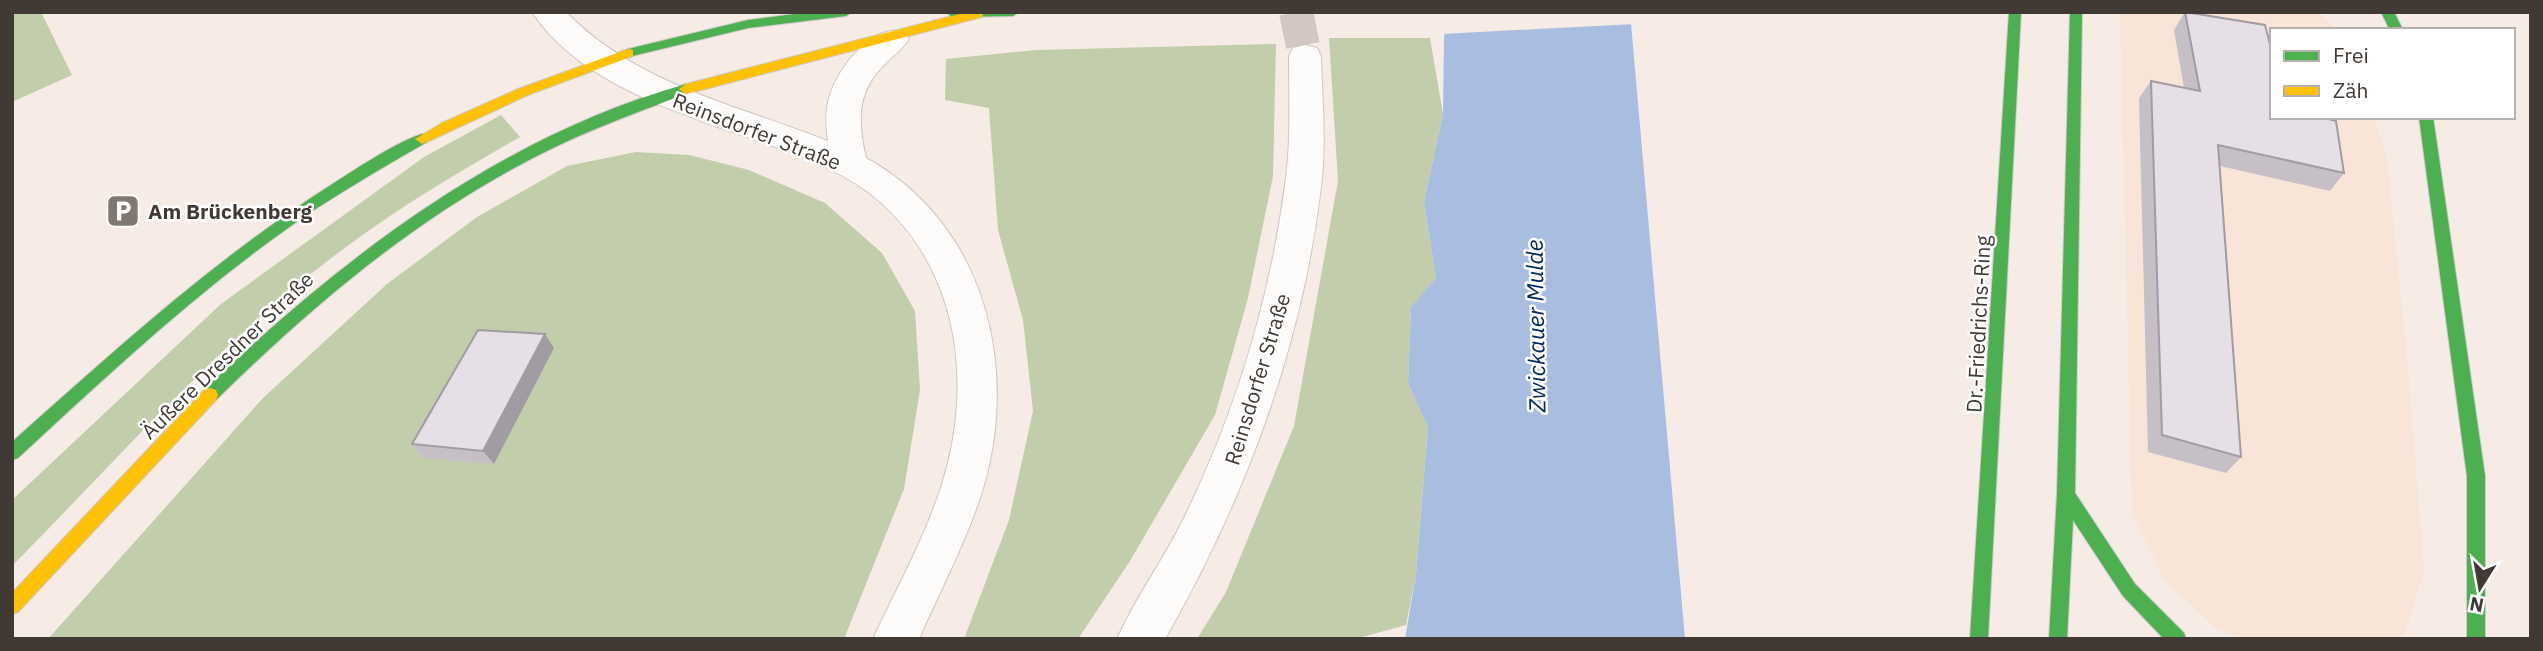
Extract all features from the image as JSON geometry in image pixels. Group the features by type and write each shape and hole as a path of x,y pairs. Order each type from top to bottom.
{"main road":[{"path":"12,453 165,315 255,245 343,183 409,144 507,95 599,59 761,22 846,12"},
{"name":"Äußere Dresdner Straße","path":"934,12 1013,12"},
{"name":"Dr.-Friedrichs-Ring","path":"1979,639 1989,515 2015,12"},
{"path":"2057,639 2066,494 2076,12"},
{"path":"2387,12 2396,28"},
{"name":"Äußere Dresdner Straße","path":"12,606 171,436 269,337 342,273 414,219 524,153 664,95 738,72 894,39 977,14"},
{"path":"2426,119 2476,476 2476,639"},
{"path":"2066,494 2130,589 2163,628 2177,639"}],"street":[{"name":"Reinsdorfer Straße","path":"548,12 599,59 664,95 802,145 879,182 904,201 942,249 963,289 975,331 979,411 969,464 896,639"},
{"name":"Reinsdorfer Straße","path":"850,166 842,132 841,109 857,72 894,39"},
{"name":"Reinsdorfer Straße","path":"1140,639 1165,598 1227,477 1259,388 1284,306 1304,176 1305,56"}],"shaded area":[{"path":"2120,12 2310,12 2322,16 2336,28 2270,28 2270,119 2375,119 2387,160 2407,356 2424,570 2405,635 2399,639 2241,639 2215,627 2165,581 2132,514"}],"green space":[{"path":"12,12 41,12 72,75 12,102"},
{"path":"1329,38 1430,38 1443,114 1424,202 1436,278 1411,308 1408,383 1428,427 1416,574 1406,625 1355,639 1197,639 1226,592 1294,426 1338,181"},
{"path":"1276,44 1273,176 1248,298 1215,415 1130,561 1078,639 964,639 1009,520 1033,411 1023,320 998,230 989,108 945,100 946,59 1036,50"},
{"path":"501,115 520,137 388,217 301,282 173,400 12,566 12,500 221,304 424,157"},
{"path":"636,152 689,155 749,170 825,203 882,253 915,311 920,390 904,489 844,639 48,639 263,398 387,284 477,217 567,166"}],"water":[{"name":"Zwickauer Mulde","path":"1448,12 1630,12 1685,639 1405,639 1416,574 1428,427 1408,383 1411,307 1436,278 1424,202 1443,114 1444,38"}],"pier":[{"path":"1444,12 1634,12 1635,24 1441,34"}],"building":[{"path":"2185,12 2265,25 2270,44 2270,119 2336,121 2344,173 2218,145 2241,457 2162,435 2151,81 2200,91"},
{"path":"478,330 545,334 483,451 412,444"}],"tunnel":[{"path":"1296,12 1305,56"}],"traffic: fast":[{"path":"628,53 748,24 846,12"},
{"path":"952,13 1013,12"},
{"path":"1979,639 2015,12"},
{"path":"2058,639 2066,494 2076,12"},
{"path":"2387,12 2396,28"},
{"path":"210,395 316,297 429,212 551,143 617,114 686,89"},
{"path":"2426,119 2476,476 2476,639"},
{"path":"12,453 206,282 310,206 422,139"},
{"path":"2066,494 2129,590 2177,639"}],"traffic: slow":[{"path":"686,89 977,14"},
{"path":"422,139 523,92 628,53"},
{"path":"12,606 210,395"}],"place":[{"name":"Am Brückenberg","path":"123,211"}]}
